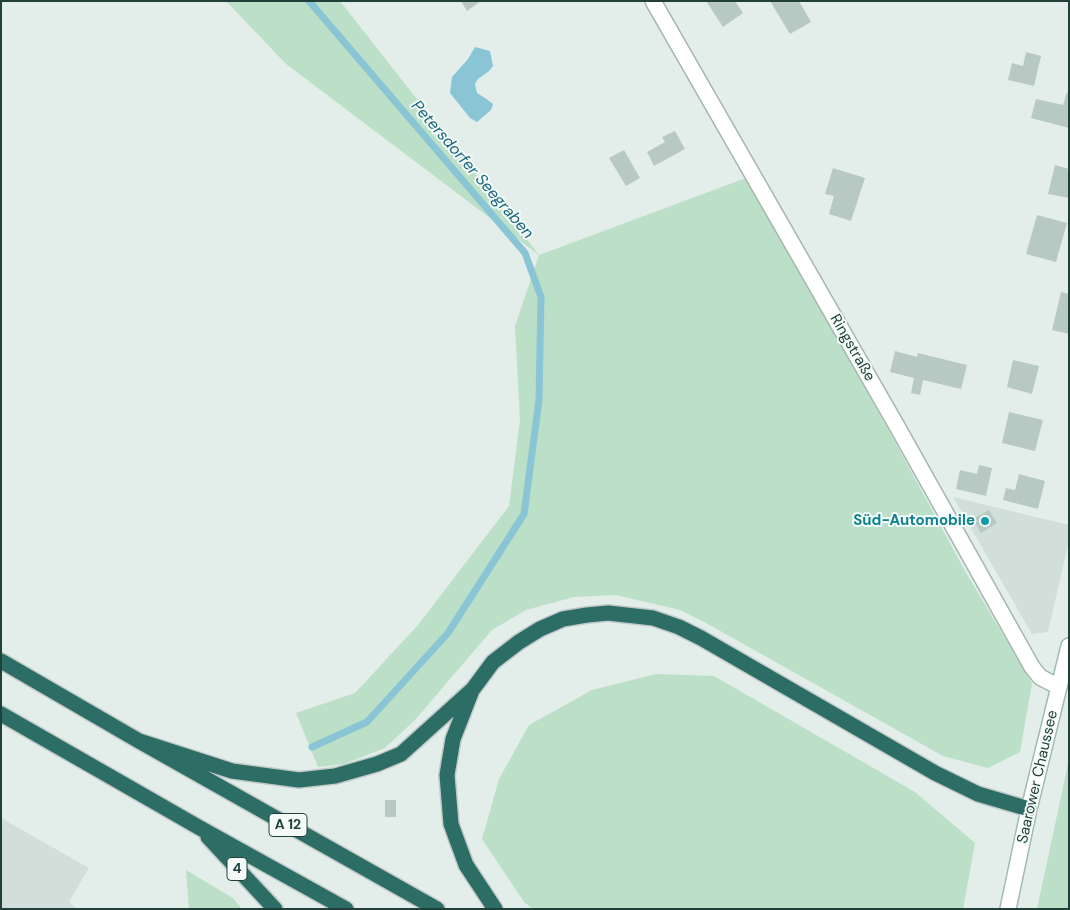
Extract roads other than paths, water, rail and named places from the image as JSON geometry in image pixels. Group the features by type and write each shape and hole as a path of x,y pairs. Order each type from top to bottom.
{"highway":[{"path":"139,741 232,771 299,780 335,776 377,764 401,754 472,689 493,662 540,629 563,619 608,613 653,618 679,627 935,773 978,794 1029,809"},
{"name":"A 12","path":"1,661 437,909"},
{"path":"472,689 453,739 447,775 451,824 466,865 496,909"},
{"path":"1,714 346,909"},
{"name":"4","path":"200,828 275,909"}],"street":[{"name":"Ringstraße","path":"653,1 903,436 1032,667 1040,677 1059,687"},
{"name":"Saarower Chaussee","path":"1008,909 1029,809 1069,646"}],"water":[{"path":"475,47 490,51 493,66 475,84 477,93 493,104 491,110 477,122 470,118 450,93 452,77 468,59"}],"waterway":[{"name":"Petersdorfer Seegraben","path":"309,1 525,253 541,297 539,400 524,514 448,633 367,722 312,747"}],"place":[{"name":"Süd-Automobile","path":"985,521"}]}
